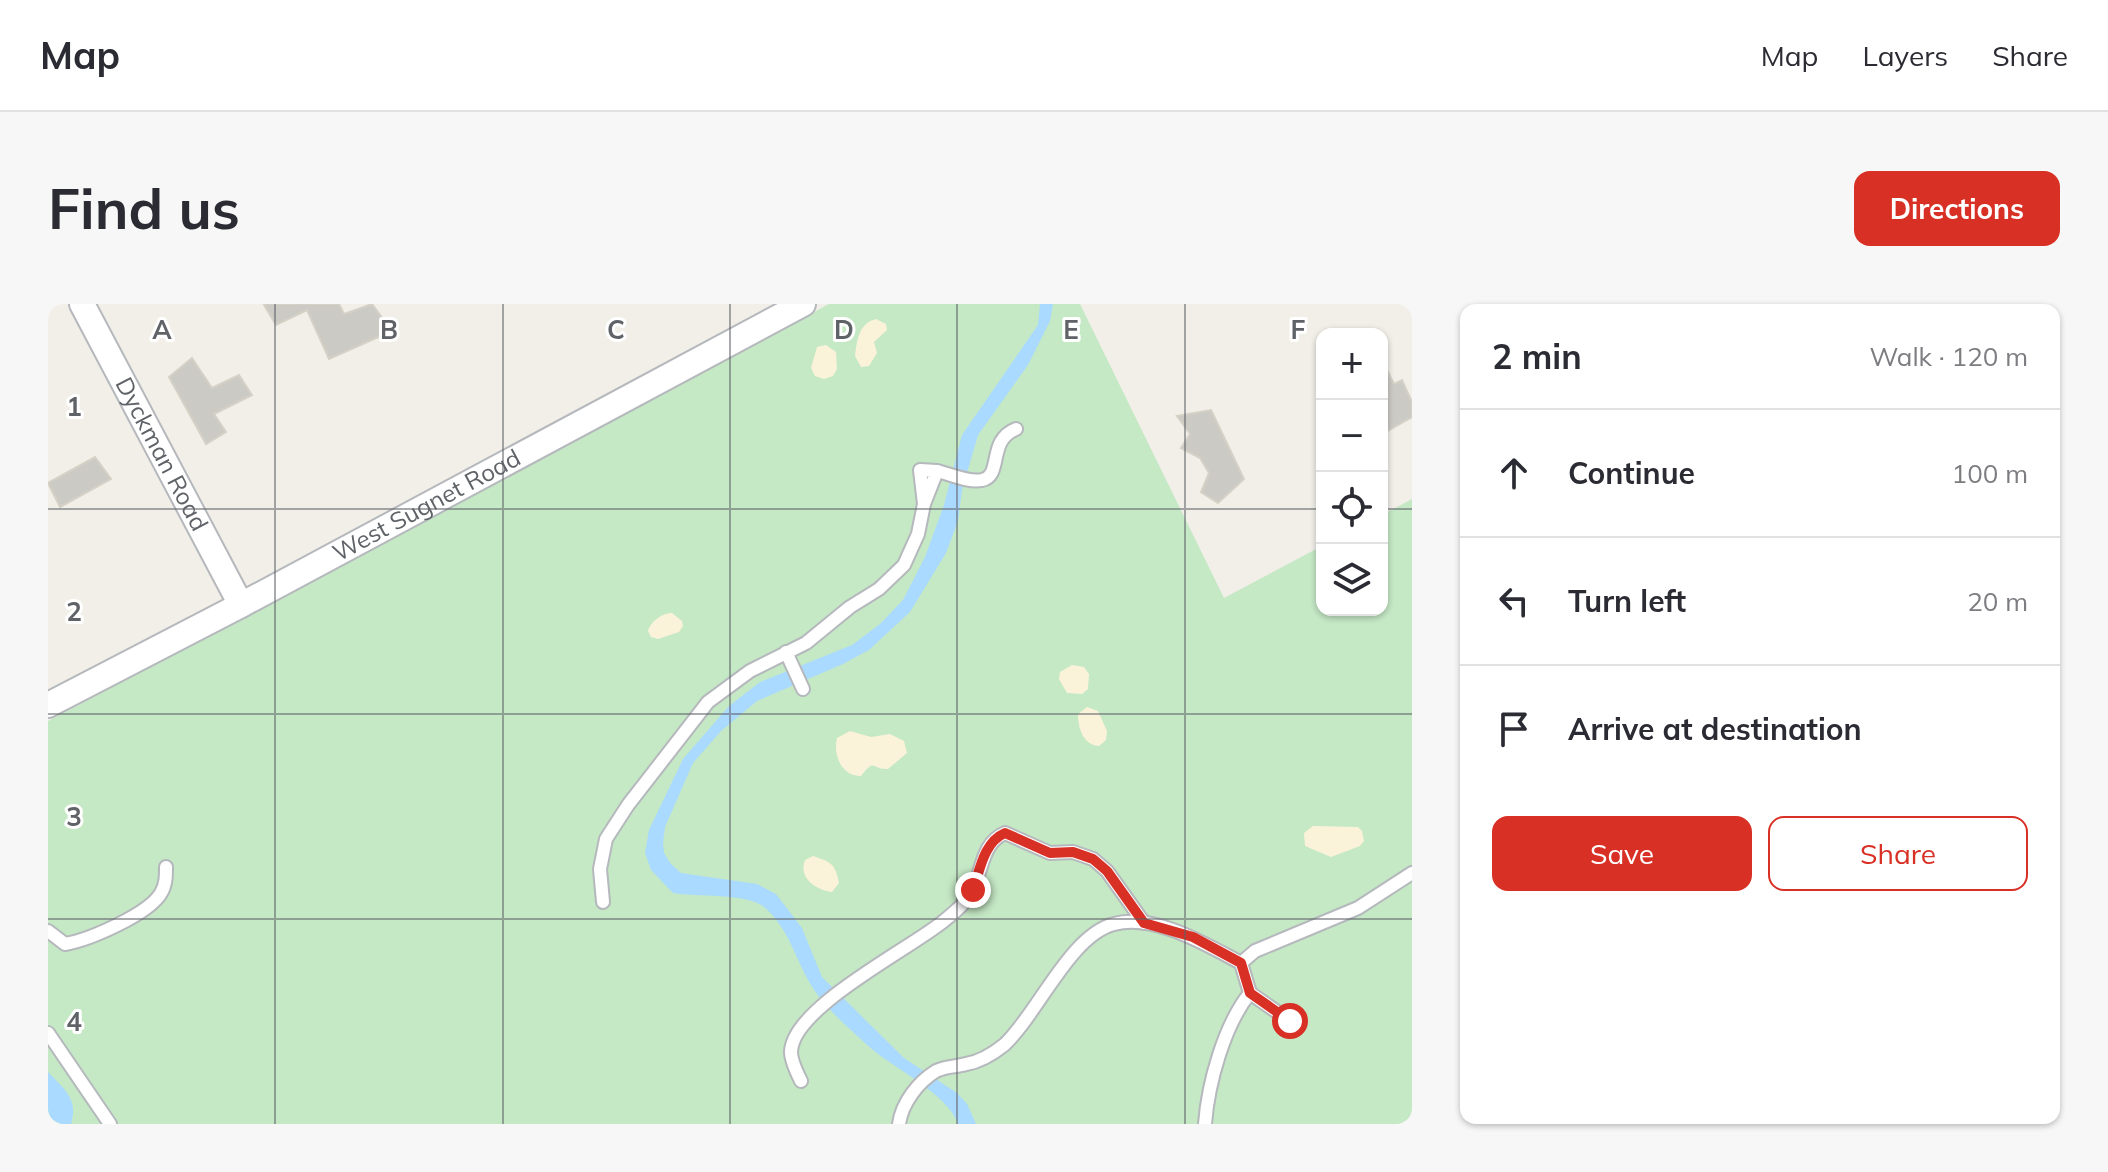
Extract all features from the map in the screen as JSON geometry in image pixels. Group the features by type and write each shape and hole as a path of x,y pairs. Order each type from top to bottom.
{"street":[{"name":"Dyckman Road","path":"82,304 241,605"},
{"name":"West Sugnet Road","path":"48,705 803,304"}],"lane":[{"path":"603,902 600,869 606,839 628,805 708,702 750,671 806,643 850,607 879,589 904,565 918,534 924,504 920,470 979,481 988,478 993,472 1000,440 1006,432 1016,429"},
{"path":"786,652 803,689"},
{"path":"801,1081 791,1053 796,1032 858,977 941,924 961,907 973,890 994,838 1005,833 1050,853 1073,852 1093,859 1107,871 1144,923"},
{"path":"48,931 65,944 81,941 135,914 161,894 166,881 166,867"},
{"path":"1241,963 1255,951 1358,908 1412,873"},
{"path":"899,1124 904,1103 914,1091 936,1071 967,1064 1003,1045 1090,938 1116,923 1144,923 1193,937 1241,963 1250,993 1290,1021"},
{"path":"1205,1124 1209,1089 1221,1049 1242,1003 1250,993"},
{"path":"48,1033 110,1124"}],"green space":[{"path":"829,304 1080,304 1224,598 1316,549 1316,616 1388,616 1388,512 1412,499 1412,1124 48,1124 48,721"}],"sand":[{"path":"876,319 886,324 887,330 874,342 877,353 869,366 861,367 855,356 858,338 862,328"},
{"path":"826,345 836,352 837,369 833,376 824,379 815,376 811,368 817,347"},
{"path":"672,613 682,621 679,632 658,639 651,637 648,631 654,621"},
{"path":"1072,665 1084,667 1089,674 1088,689 1082,694 1067,693 1059,679 1060,672"},
{"path":"1087,707 1098,711 1107,731 1106,740 1099,746 1089,743 1080,730 1078,714"},
{"path":"850,731 871,737 890,734 904,741 907,753 888,769 872,766 861,776 854,775 840,763 836,751 837,738"},
{"path":"1313,826 1358,827 1364,841 1360,846 1331,857 1305,846 1304,833"},
{"path":"813,856 828,862 836,871 839,883 832,892 820,889 806,877 805,860"}],"water":[{"path":"1040,304 1053,304 1050,321 1028,365 978,435 962,490 958,521 946,553 910,612 869,650 757,701 721,731 693,763 665,827 663,843 664,853 681,873 757,884 776,894 802,928 822,977 904,1058 957,1093 967,1104 976,1124 958,1124 931,1091 876,1053 829,1009 805,975 780,924 764,907 734,897 673,893 651,870 645,853 649,830 683,759 729,706 760,682 852,645 880,624 903,600 925,557 944,505 962,435 1038,325"},
{"path":"48,1072 71,1101 71,1124 48,1124"}],"building":[{"path":"266,304 339,304 344,314 372,304 392,331 329,359 307,310 276,325"},
{"path":"192,358 212,388 239,375 252,395 214,414 226,432 206,444 169,377"},
{"path":"1388,372 1394,384 1402,380 1412,402 1412,417 1388,431"},
{"path":"1211,410 1244,479 1218,503 1201,492 1209,473 1200,458 1181,448 1190,434 1177,416"},
{"path":"95,457 111,479 60,507 48,483"}],"route":[{"path":"973,890 987,849 994,838 1005,833 1050,853 1073,852 1093,859 1107,871 1144,923 1193,937 1241,963 1250,993 1290,1021"}]}
